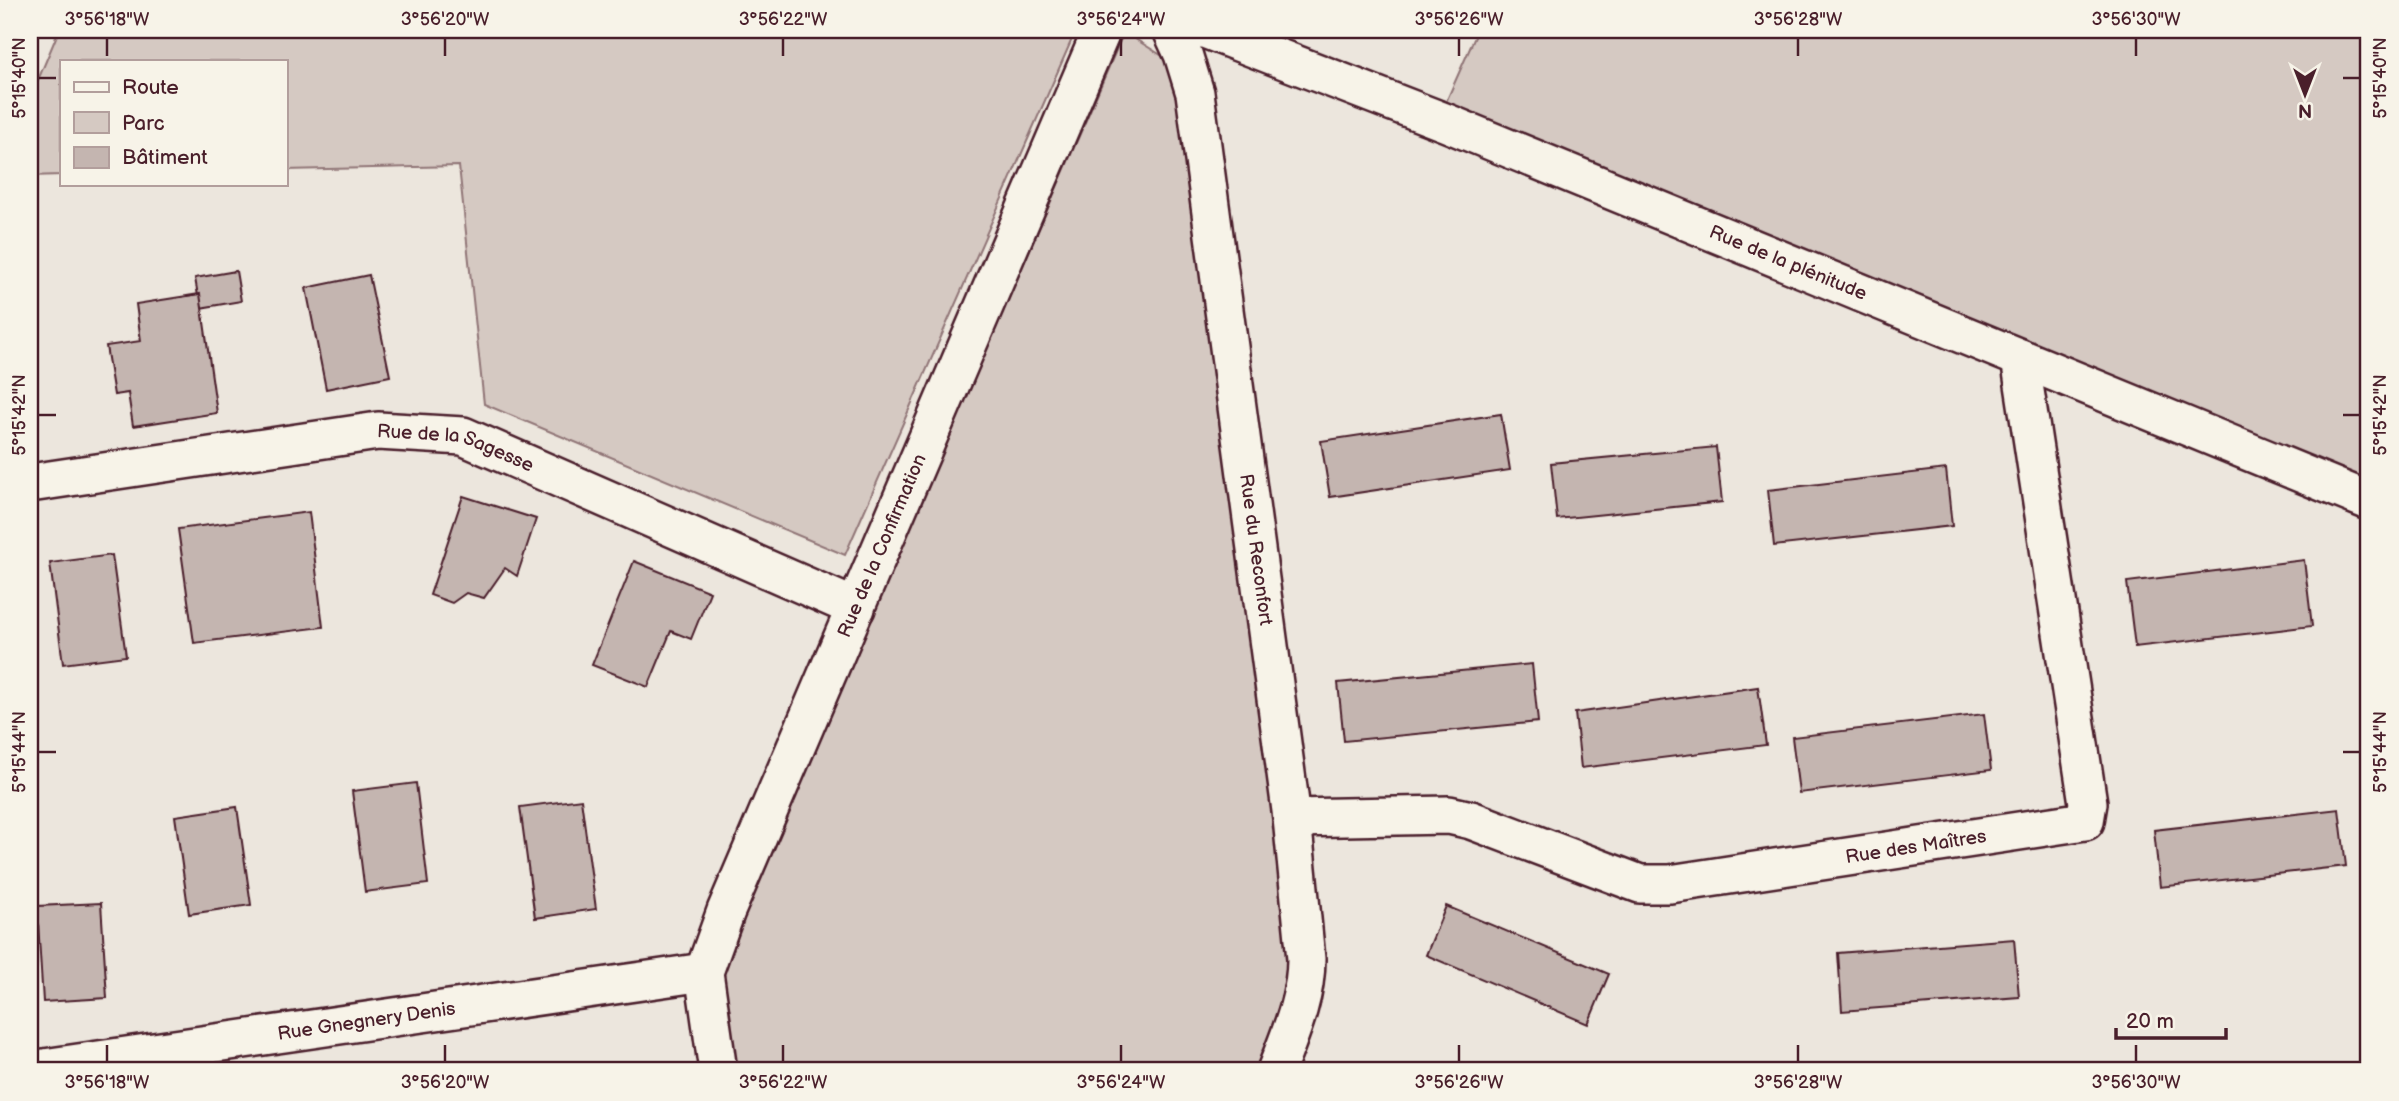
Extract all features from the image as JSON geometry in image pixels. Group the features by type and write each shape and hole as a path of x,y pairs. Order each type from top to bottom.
{"street":[{"name":"Rue de la Confirmation","path":"718,1071 704,972 726,911 1102,30"},
{"name":"Rue du Reconfort","path":"1172,30 1183,54 1195,93 1292,818 1306,958 1302,1002 1276,1071"},
{"name":"Rue de la plénitude","path":"1207,30 1460,128 2369,501"},
{"name":"Rue des Maîtres","path":"1292,818 1449,815 1471,820 1640,884 1670,884 2085,821 2088,803 2020,358"},
{"name":"Rue de la Sagesse","path":"30,483 378,431 463,436 856,608"},
{"name":"Rue Gnegnery Denis","path":"30,1070 704,972"}],"green space":[{"path":"59,30 1076,30 845,555 484,404 459,166 287,170 287,60 60,60 60,175 30,176 30,99"},
{"path":"1478,30 2369,30 2369,492 1446,102"},
{"path":"1124,32 1164,57 1181,95 1304,987 1273,1071 736,1071 720,972"}],"building":[{"path":"236,271 241,301 200,308 195,278"},
{"path":"369,275 390,376 326,389 306,288"},
{"path":"200,294 217,413 133,426 128,393 114,395 106,346 141,341 136,304"},
{"path":"1501,414 1510,470 1330,497 1321,441"},
{"path":"1716,447 1722,502 1557,519 1551,463"},
{"path":"1946,469 1952,526 1774,546 1768,490"},
{"path":"463,496 536,519 517,576 505,568 484,598 466,593 452,603 430,595"},
{"path":"309,512 323,627 194,643 178,529"},
{"path":"112,555 126,656 63,664 50,563"},
{"path":"2304,560 2312,626 2135,647 2127,582"},
{"path":"634,561 710,592 691,639 671,631 648,687 592,665"},
{"path":"1532,664 1538,722 1344,741 1338,683"},
{"path":"1758,687 1766,745 1581,768 1575,713"},
{"path":"1984,714 1991,770 1799,793 1792,737"},
{"path":"416,783 428,884 365,892 352,791"},
{"path":"581,799 596,909 535,918 520,807"},
{"path":"237,807 251,905 189,914 175,816"},
{"path":"2339,809 2346,866 2160,887 2154,830"},
{"path":"101,903 107,998 43,1002 37,906"},
{"path":"1446,906 1609,974 1588,1024 1426,955"},
{"path":"2014,939 2019,997 1842,1011 1838,953"}]}
